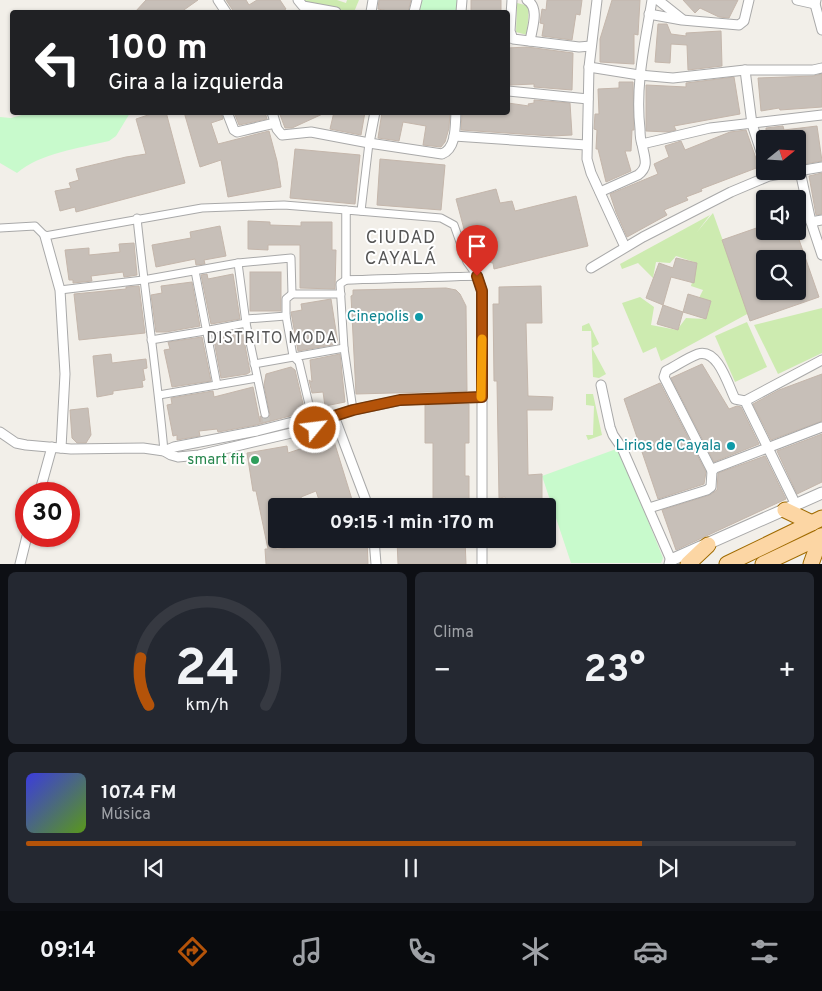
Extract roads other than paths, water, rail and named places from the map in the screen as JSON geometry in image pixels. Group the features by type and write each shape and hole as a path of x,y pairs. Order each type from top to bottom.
{"main road":[{"path":"790,508 817,521"},
{"path":"727,564 817,521"},
{"path":"763,564 821,536"},
{"path":"811,564 821,536"},
{"path":"688,564 708,545"}],"street":[{"path":"298,0 303,6 325,10"},
{"path":"512,0 511,36 515,40 579,47 590,46"},
{"path":"527,0 532,3 535,9 530,41"},
{"path":"597,0 590,46 587,159 625,247"},
{"path":"600,192 643,171 646,160 642,144 638,88 652,0"},
{"path":"658,0 682,20"},
{"path":"649,14 682,20 742,24 750,0"},
{"path":"797,0 816,2 822,30"},
{"path":"589,67 673,78 745,70 813,70 822,68"},
{"path":"745,70 752,124 756,136"},
{"path":"510,90 588,99"},
{"path":"228,115 234,130 237,132 275,123"},
{"path":"273,115 282,135 312,132 442,154 449,150 454,136 456,115"},
{"path":"361,211 375,115"},
{"path":"642,144 710,128 822,115"},
{"path":"454,136 586,145"},
{"path":"806,170 822,167"},
{"path":"591,268 625,247 756,180"},
{"path":"802,180 811,222 822,254"},
{"path":"45,236 100,227 136,218 202,208 284,205 441,218 450,221 454,225 467,262 477,276 482,291 482,498"},
{"path":"346,210 346,280"},
{"path":"136,218 159,395 164,451"},
{"path":"811,222 822,220"},
{"path":"0,228 35,226 45,236 60,290 64,374 57,448 44,482"},
{"path":"60,290 144,280 238,263 291,258 292,294"},
{"path":"238,263 246,321 265,414"},
{"path":"195,271 205,331 217,385"},
{"path":"353,410 344,348 340,284 346,280 477,276"},
{"path":"312,417 299,362 293,356 286,316 286,299 292,294 341,294"},
{"path":"151,340 205,331 246,321 286,316"},
{"path":"254,364 344,348"},
{"path":"649,508 707,490 711,487 712,482 712,471 665,381 664,374 666,371 698,354 710,354 716,359 735,399 745,401 822,360"},
{"path":"159,395 257,378"},
{"path":"602,385 613,435 622,448 649,508 670,562 822,493"},
{"path":"0,432 16,443 71,449 143,448 164,451 178,457 199,455 315,428 334,416 400,400 482,397"},
{"path":"745,401 767,448 790,508"},
{"path":"164,451 268,425 324,414 334,416"},
{"path":"334,416 365,498"},
{"path":"268,425 272,438"},
{"path":"712,471 715,468 822,427"},
{"path":"20,564 24,547"},
{"path":"375,548 376,564"},
{"path":"482,548 482,564"},
{"path":"817,564 822,561"}],"tunnel":[{"path":"265,414 267,422"}],"place":[{"name":"Cinepolis","path":"419,317"},
{"name":"Lirios de Cayala","path":"731,446"},
{"name":"smart fit","path":"255,460"}],"district":[{"name":"CIUDAD CAYALÁ","path":"401,248"},
{"name":"DISTRITO MODA","path":"272,339"}]}
